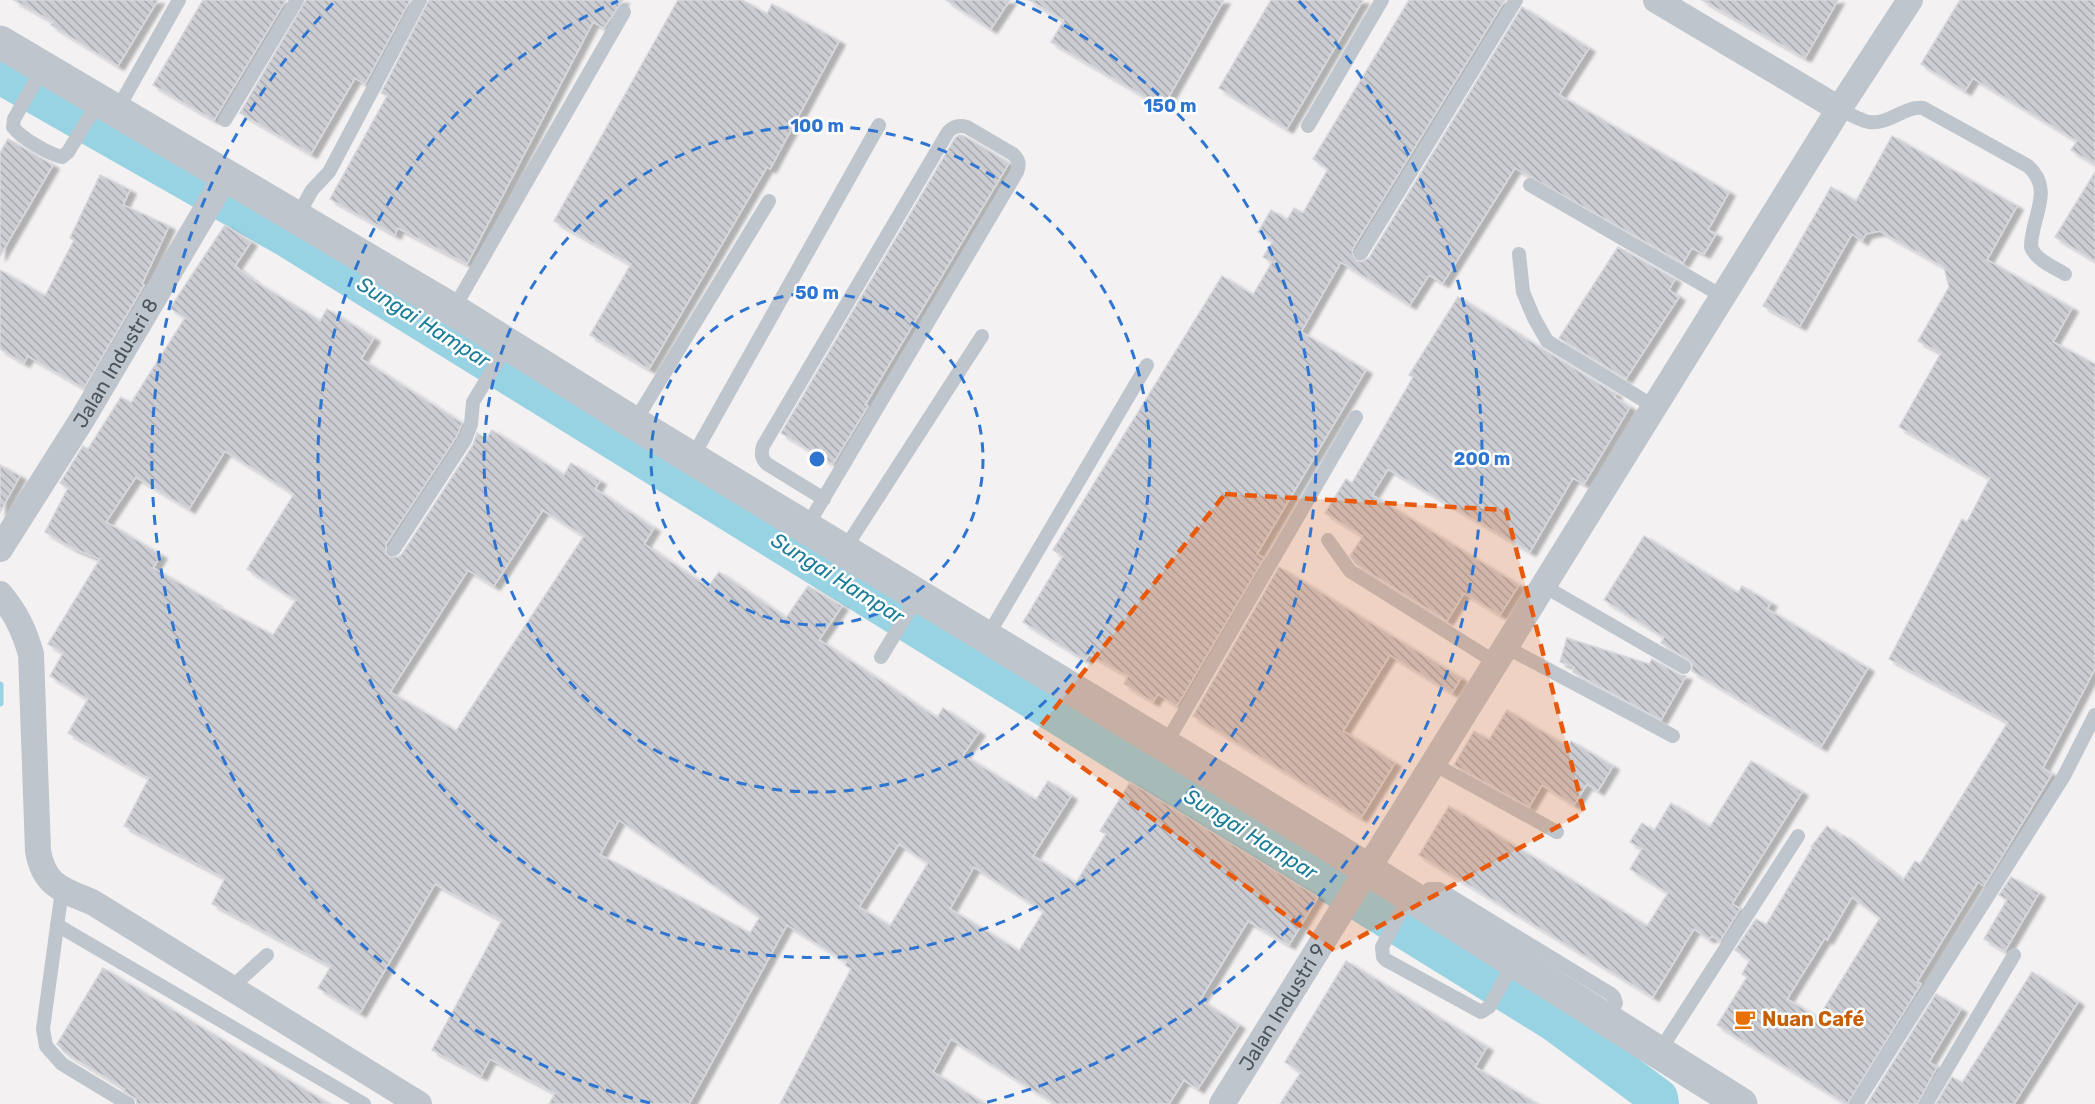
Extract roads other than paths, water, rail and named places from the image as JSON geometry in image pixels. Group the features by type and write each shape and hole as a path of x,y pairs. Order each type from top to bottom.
{"street":[{"path":"1656,0 1839,109"},
{"name":"Jalan Industri 9","path":"1222,1104 1653,406 1910,0"},
{"path":"0,42 40,75 297,217 453,310 505,348 844,550 915,602 987,637 1165,746 1364,875 1512,967 1607,1020 1741,1104"},
{"name":"Jalan Industri 8","path":"0,549 83,418 225,179"},
{"path":"0,594 13,610 24,631 31,654 38,851 45,875 62,890 92,902 419,1104"}],"lane":[{"path":"40,75 14,119 13,127 17,133 55,156 62,157 102,108 179,0"},
{"path":"225,120 297,0"},
{"path":"297,217 312,190 329,172 420,0"},
{"path":"1308,126 1382,0"},
{"path":"1361,253 1516,0"},
{"path":"453,310 624,12"},
{"path":"1839,109 1871,122 1886,120 1915,107 1923,108 2028,166 2037,174 2041,184 2031,247 2038,258 2065,274"},
{"path":"692,458 879,124"},
{"path":"806,528 824,499 1017,172 1019,166 1013,154 967,127 960,125 948,132 763,446 761,453 767,464 824,499"},
{"path":"1530,185 1722,296"},
{"path":"634,423 768,201"},
{"path":"1519,254 1523,292 1534,318 1548,341 1653,406"},
{"path":"844,550 982,336"},
{"path":"394,549 465,440 471,424 473,402 505,348"},
{"path":"987,637 1147,365"},
{"path":"1165,746 1356,417"},
{"path":"1328,540 1350,571 1500,654 1672,736"},
{"path":"1542,585 1684,667"},
{"path":"881,657 915,602"},
{"path":"1856,1104 2064,776 2095,715"},
{"path":"1432,763 1557,832"},
{"path":"1659,1052 1798,836"},
{"path":"1512,967 1485,1011 1476,1011 1386,960 1381,951 1410,903 1429,889 1439,889 1611,994 1616,1003 1607,1020"},
{"path":"62,890 44,1029 46,1046 62,1064 128,1104"},
{"path":"57,925 364,1104"},
{"path":"231,988 267,955"},
{"path":"1926,1104 2014,955"}],"waterway":[{"name":"Sungai Hampar","path":"0,74 285,236 1555,1022 1658,1098 1659,1104"},
{"path":"0,685 0,703"}],"place":[{"name":"Nuan Café","path":"1745,1019"}]}
